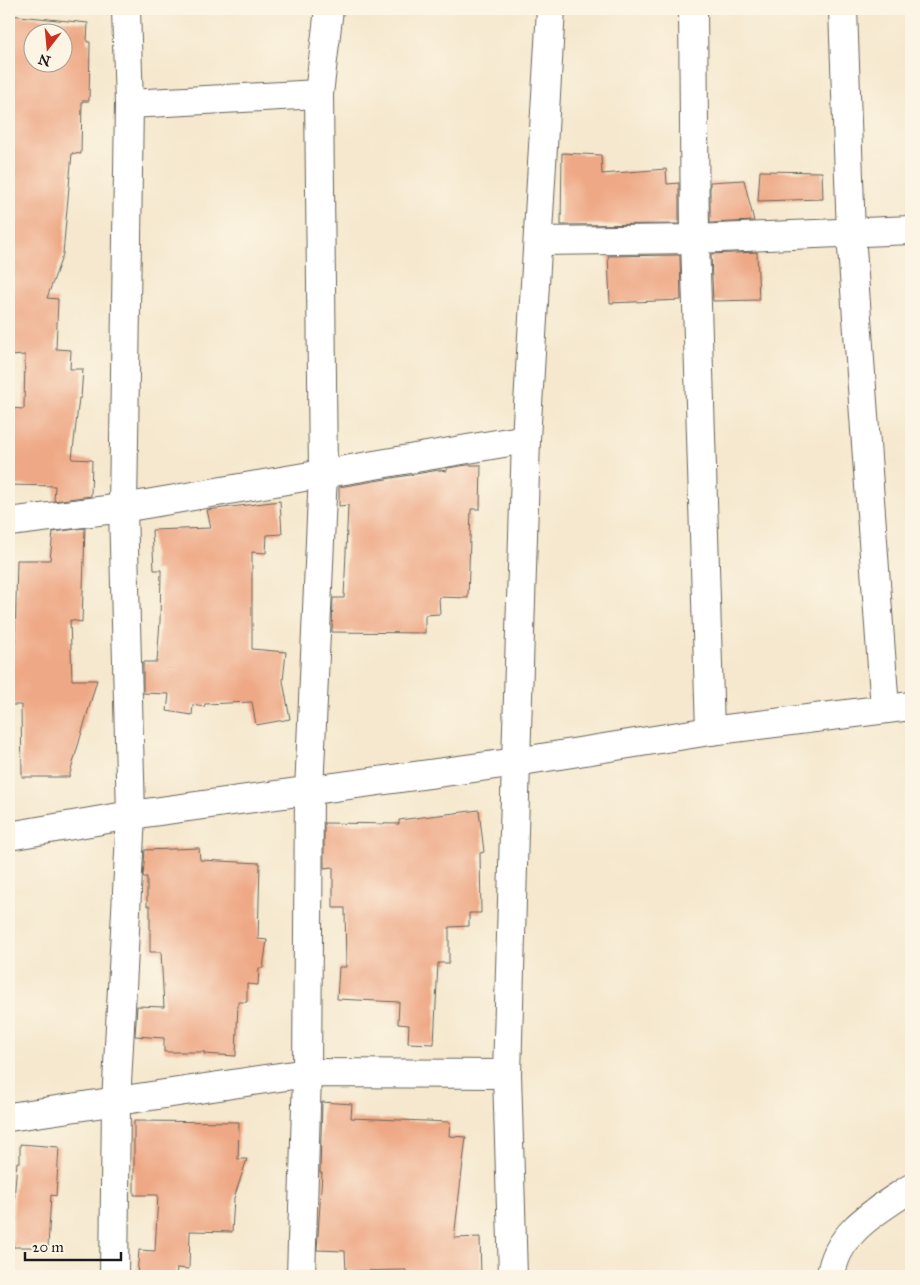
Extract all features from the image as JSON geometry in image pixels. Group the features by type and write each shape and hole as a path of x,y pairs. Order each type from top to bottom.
{"street":[{"path":"114,1276 116,1102 131,815 123,508 129,104 126,9"},
{"path":"301,1276 307,1073 309,791 323,473 320,94 329,9"},
{"path":"513,1276 507,1074 516,762 526,440 551,9"},
{"path":"693,9 695,239 710,731"},
{"path":"9,836 131,815 516,762 710,731 898,708 851,234 843,9"},
{"path":"129,104 320,94"},
{"path":"539,241 695,239 911,230"},
{"path":"9,522 123,508 526,440"},
{"path":"9,1117 307,1073 507,1074"},
{"path":"831,1276 842,1245 859,1223 911,1188"}],"building":[{"path":"9,15 88,23 87,42 90,42 89,101 82,101 81,154 72,153 63,254 47,298 58,299 56,349 71,350 70,369 83,369 81,398 79,398 72,459 92,460 91,496 54,501 55,486 9,485 9,408 24,409 25,355 9,356"},
{"path":"562,153 601,155 602,174 666,169 667,184 679,183 679,224 561,225"},
{"path":"760,171 822,172 823,199 758,201"},
{"path":"744,180 754,221 710,223 710,182"},
{"path":"757,252 759,300 713,301 711,254"},
{"path":"680,255 681,300 610,303 608,256"},
{"path":"481,465 480,509 471,509 468,598 439,597 440,614 425,615 425,633 332,632 333,598 344,598 348,505 339,506 339,487 439,470 447,471 447,468"},
{"path":"280,501 282,534 267,535 266,553 252,552 252,649 286,652 283,681 290,719 256,725 252,702 205,704 204,707 193,705 192,715 167,711 169,694 143,693 143,662 157,662 160,621 161,570 154,570 152,530 211,528 207,510"},
{"path":"85,528 82,622 70,620 72,680 97,680 69,777 22,777 21,705 9,705 9,641 15,641 17,560 50,560 53,532"},
{"path":"479,810 484,852 480,853 481,913 469,913 469,926 449,927 449,963 438,963 434,1044 408,1043 409,1025 398,1024 399,1002 337,999 339,967 346,967 345,908 333,908 333,867 324,868 324,823 399,824 399,820"},
{"path":"199,848 200,860 260,863 258,939 267,940 263,968 259,968 258,985 247,984 247,1002 238,1002 236,1056 204,1054 205,1052 164,1052 164,1038 135,1036 137,1006 164,1007 161,952 150,952 150,906 147,906 147,877 143,877 145,850"},
{"path":"322,1102 352,1104 351,1118 450,1122 449,1136 466,1137 454,1238 480,1237 481,1276 441,1274 442,1276 405,1276 406,1270 346,1271 345,1251 317,1250 322,1173 320,1173"},
{"path":"134,1121 239,1122 238,1159 247,1159 234,1198 232,1232 190,1231 189,1269 177,1268 176,1276 137,1276 139,1250 155,1251 158,1195 134,1195"},
{"path":"20,1144 59,1147 56,1196 51,1195 48,1247 13,1247 13,1213 17,1162 20,1162"}]}
